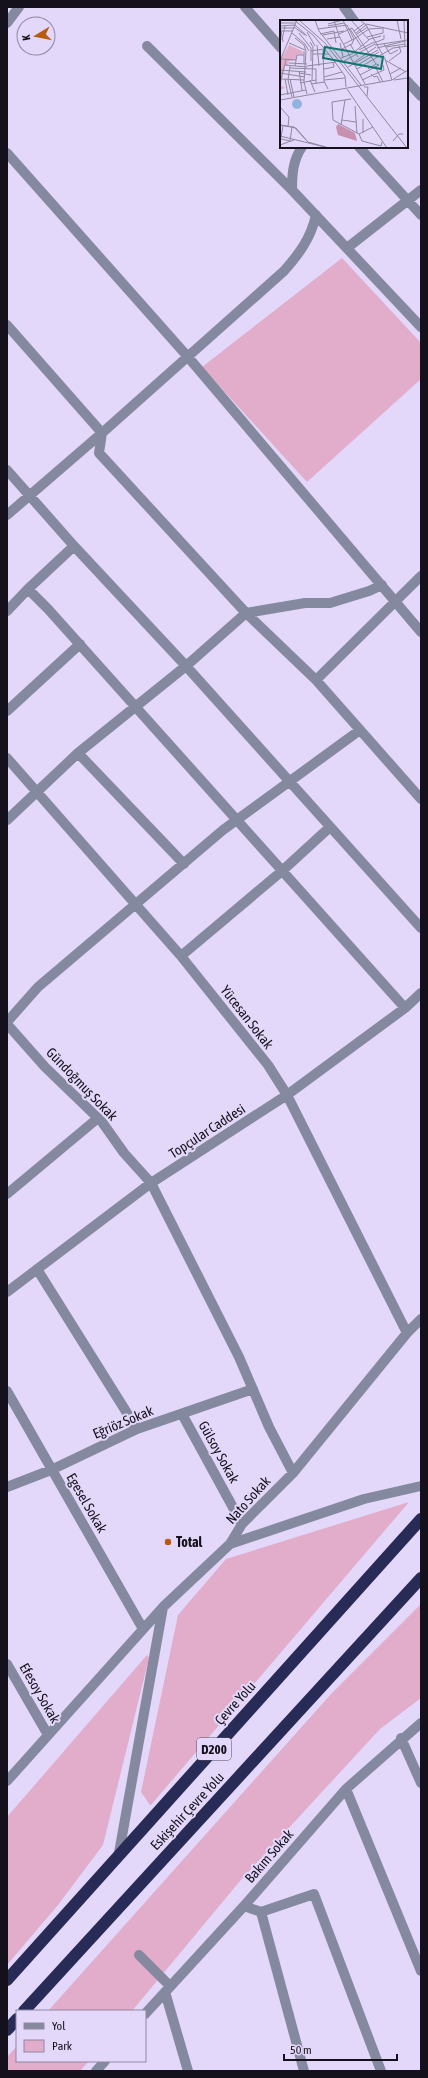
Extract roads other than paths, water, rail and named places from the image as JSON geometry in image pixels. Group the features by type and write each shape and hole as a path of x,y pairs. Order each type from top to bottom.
{"highway":[{"name":"Çevre Yolu","path":"7,1980 421,1519"},
{"name":"Eskişehir Çevre Yolu","path":"25,2010 421,1578"},
{"path":"7,2030 16,2020"}],"street":[{"path":"7,23 20,7"},
{"path":"245,7 280,47"},
{"path":"344,7 353,20"},
{"path":"147,46 292,190 421,327"},
{"path":"408,82 421,96"},
{"path":"292,190 292,172 297,155 301,148"},
{"path":"360,148 421,215"},
{"path":"7,153 188,357 421,632"},
{"path":"348,248 421,190"},
{"path":"7,515 102,433 284,271 302,250 311,233 316,215"},
{"path":"7,325 102,433 99,453 246,614 316,680 421,799"},
{"path":"7,470 74,546 186,666 421,928"},
{"path":"7,611 74,546"},
{"path":"316,680 421,576"},
{"path":"7,820 78,753 186,666 246,614 305,603 330,603 369,591 382,585"},
{"path":"28,589 136,705 405,1008"},
{"path":"7,711 80,644"},
{"path":"7,1023 38,987 237,820 288,781 360,730"},
{"path":"78,753 184,864"},
{"name":"Yücesan Sokak","path":"7,758 181,956 268,1065 287,1096 407,1333"},
{"path":"181,956 282,871 330,826"},
{"name":"Topçular Caddesi","path":"7,1292 151,1183 287,1096 405,1008 421,993"},
{"name":"Gündoğmuş Sokak","path":"7,1023 45,1067 98,1118 124,1153 151,1183 216,1310 269,1427 292,1473"},
{"path":"7,1194 98,1118"},
{"path":"37,1269 137,1429"},
{"name":"Nato Sokak","path":"7,1781 163,1607 230,1544 242,1524 292,1473 407,1333 420,1321"},
{"name":"Eğriöz Sokak","path":"7,1487 51,1470 137,1429 253,1389"},
{"name":"Egesel Sokak","path":"7,1391 143,1629"},
{"name":"Gülsoy Sokak","path":"182,1414 242,1524"},
{"path":"230,1544 364,1499 421,1486"},
{"path":"120,1853 163,1607"},
{"name":"Efesoy Sokak","path":"7,1664 48,1735"},
{"name":"Bakım Sokak","path":"146,2013 244,1906 346,1788 401,1738 421,1723"},
{"path":"401,1738 421,1783"},
{"path":"346,1788 421,1971"},
{"path":"244,1906 261,1912 314,1894 381,2071"},
{"path":"261,1912 304,2071"},
{"path":"139,1955 168,1989 188,2071"},
{"path":"96,2071 104,2062"}],"place":[{"name":"Total","path":"168,1542"}]}
